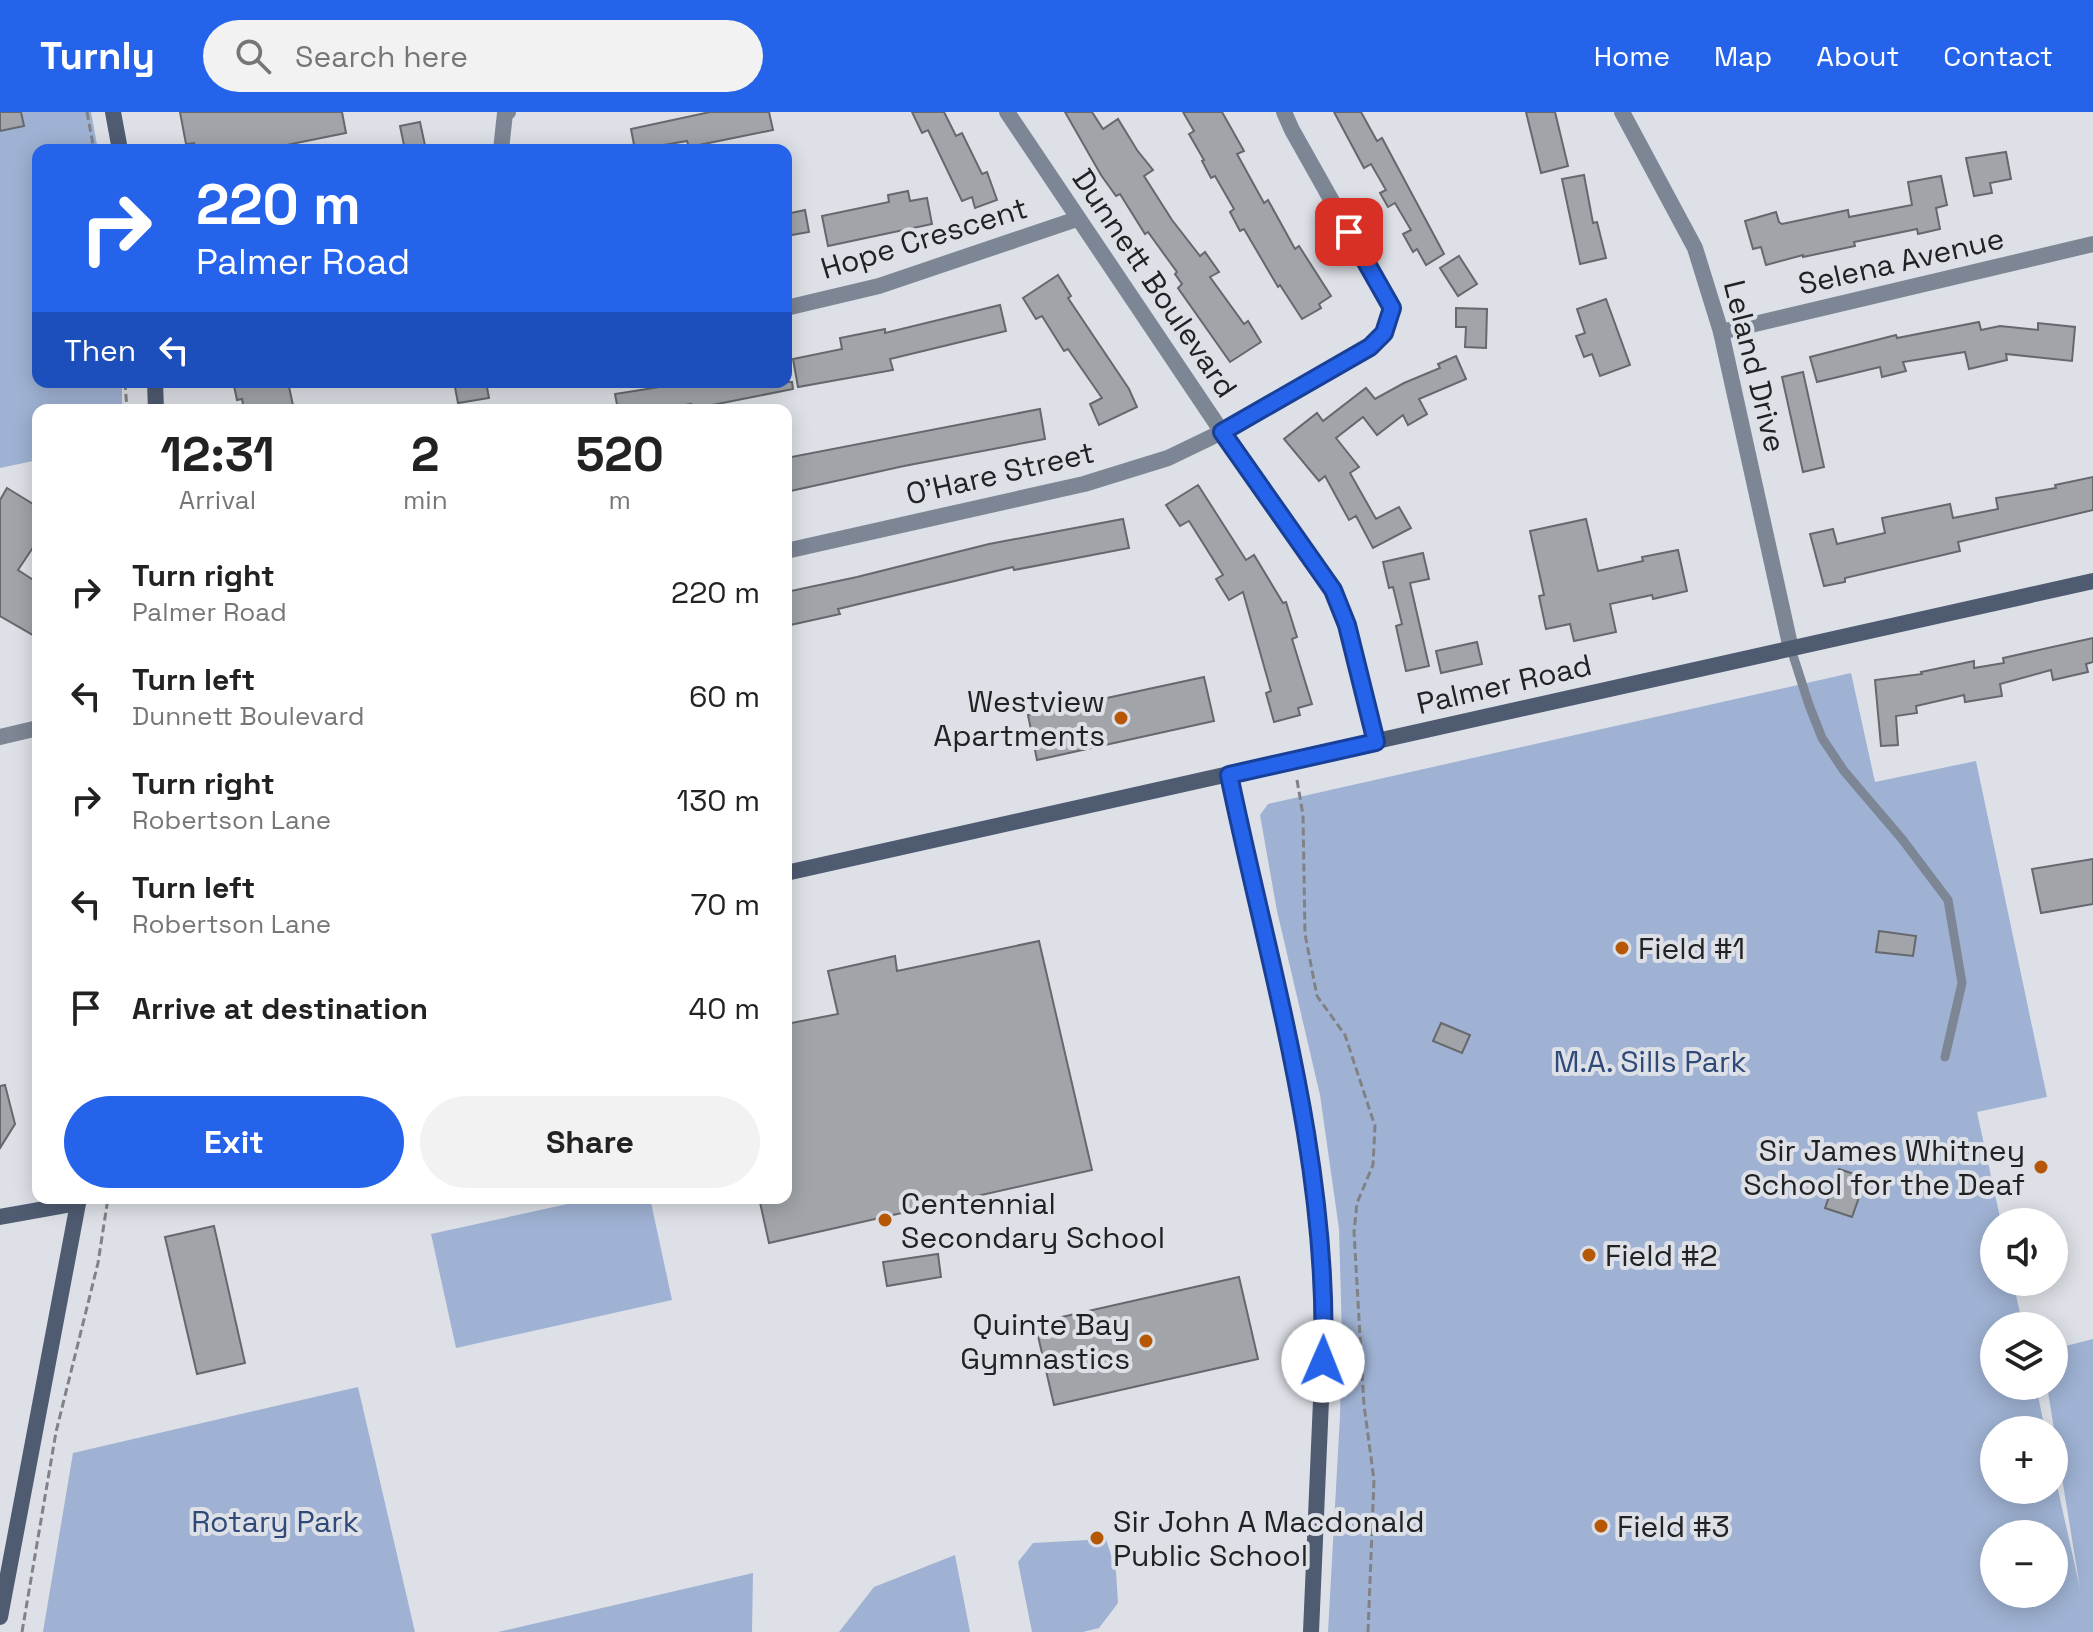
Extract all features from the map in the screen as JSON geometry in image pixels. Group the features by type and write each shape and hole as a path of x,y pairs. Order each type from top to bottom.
{"street":[{"path":"113,112 119,144"},
{"path":"500,144 505,113 508,112"},
{"name":"Dunnett Boulevard","path":"1007,112 1222,432 1333,590 1347,625 1376,742"},
{"name":"O'Hare Street","path":"792,550 1084,484 1168,458 1222,432 1370,347 1384,333 1392,308 1284,112"},
{"name":"Leland Drive","path":"1622,112 1695,248 1721,332 1791,649"},
{"name":"Hope Crescent","path":"792,307 879,286 1077,219"},
{"name":"Selena Avenue","path":"1721,332 2093,244"},
{"name":"Palmer Road","path":"792,872 2093,581"},
{"path":"0,737 32,729"},
{"path":"1229,775 1278,992 1307,1140 1320,1232 1324,1331 1311,1632"},
{"path":"0,1217 63,1204"},
{"path":"1,1609 77,1204"}],"lane":[{"path":"1791,649 1822,738 1844,771 1902,839 1948,900 1962,983 1945,1057"}],"path":[{"path":"87,112 93,144"},
{"path":"1297,780 1303,815 1305,934 1317,996 1345,1035 1375,1126 1373,1165 1357,1203 1354,1232 1364,1405 1374,1480 1368,1632"},
{"path":"22,1632 56,1432 98,1263 107,1204"}],"green space":[{"path":"0,112 91,112 97,144 32,144 32,388 122,388 122,404 32,404 32,461 0,468"},
{"name":"M.A. Sills Park","path":"1851,673 1875,782 1976,761 2047,1097 1977,1112 1998,1208 1980,1208 1980,1296 2016,1296 2020,1312 1980,1312 1980,1400 2039,1400 2042,1416 1980,1416 1980,1504 2061,1504 2065,1520 1980,1520 1980,1608 2068,1608 2068,1534 2080,1588 2066,1504 2068,1416 2052,1416 2049,1400 2068,1400 2068,1345 2093,1339 2093,1632 1328,1632 1340,1416 1342,1336 1339,1229 1320,1095 1277,911 1260,815 1268,804"},
{"path":"568,1204 651,1204 672,1300 456,1348 431,1234"},
{"name":"Rotary Park","path":"358,1387 415,1632 43,1632 73,1453"},
{"path":"1106,1539 1116,1571 1118,1603 1099,1628 1083,1632 1032,1632 1018,1562 1033,1543"},
{"path":"955,1555 970,1632 839,1632 874,1587"},
{"path":"753,1573 752,1632 498,1632"}],"building":[{"path":"0,112 21,112 24,126 0,131"},
{"path":"180,112 342,112 346,133 292,144 186,144"},
{"path":"710,112 769,112 773,130 704,144 688,144 687,141 634,144 631,129"},
{"path":"912,112 944,112 956,136 962,133 982,174 987,172 997,200 975,208 972,197 962,201 928,130 922,133"},
{"path":"1065,112 1092,112 1103,129 1118,119 1153,170 1144,176 1172,220 1200,256 1205,252 1219,272 1210,277 1244,324 1248,321 1261,342 1230,362 1178,288 1182,284 1175,274 1177,272 1148,232 1145,234 1120,194 1116,196 1101,175"},
{"path":"1183,112 1222,112 1244,151 1237,154 1264,203 1268,200 1295,249 1299,246 1331,296 1319,304 1321,308 1302,319 1280,285 1278,287 1244,229 1240,231 1230,212 1234,209 1215,176 1211,178 1189,134 1194,131"},
{"path":"1334,112 1361,112 1377,141 1382,138 1444,254 1426,265 1417,249 1413,252 1403,234 1411,230 1395,203 1388,207 1380,193 1386,190 1371,164 1364,168"},
{"path":"1526,112 1555,112 1568,166 1541,173"},
{"path":"420,122 425,144 404,144 400,126"},
{"path":"2006,152 2011,179 1990,183 1992,193 1974,196 1966,158"},
{"path":"1584,175 1593,223 1597,222 1606,258 1580,264 1562,179"},
{"path":"1941,176 1947,205 1936,208 1940,229 1918,234 1917,229 1854,242 1855,246 1766,265 1761,247 1753,249 1745,221 1776,212 1782,224 1848,210 1849,217 1912,205 1908,182"},
{"path":"908,191 910,201 927,198 932,224 828,246 822,216 889,202 888,195"},
{"path":"805,210 809,232 792,235 792,213"},
{"path":"1459,256 1477,284 1458,296 1440,268"},
{"path":"1058,275 1071,296 1068,298 1129,389 1137,407 1099,425 1090,404 1102,398 1068,349 1064,351 1042,316 1036,319 1023,298"},
{"path":"1606,299 1630,365 1600,376 1592,354 1584,357 1576,336 1585,333 1577,309"},
{"path":"1000,305 1006,331 890,359 893,370 798,387 793,359 842,349 840,338 885,329 885,333"},
{"path":"1456,308 1487,309 1486,348 1465,347 1466,327 1456,327"},
{"path":"1979,322 1981,330 2000,326 2038,330 2038,323 2075,327 2072,361 2006,354 2007,360 1969,369 1965,352 1903,362 1906,371 1882,377 1880,367 1817,382 1810,357 1896,335 1897,338"},
{"path":"1456,356 1466,379 1419,399 1427,414 1408,425 1403,415 1377,435 1363,417 1336,438 1359,467 1350,473 1376,519 1399,507 1411,528 1373,548 1356,516 1349,520 1325,476 1319,481 1284,439 1317,413 1323,421 1366,388 1375,399 1440,368 1438,364"},
{"path":"1803,372 1824,467 1803,472 1782,377"},
{"path":"792,382 793,389 717,404 617,404 615,394 653,388 792,388"},
{"path":"234,388 289,388 293,404 243,404 242,399 237,400"},
{"path":"455,388 487,388 489,398 458,403"},
{"path":"1040,409 1045,439 792,491 792,457"},
{"path":"2093,477 2093,510 1958,542 1960,551 1845,578 1845,582 1824,586 1810,534 1833,529 1837,544 1885,533 1882,518 1950,504 1953,518 1998,509 1996,498 2056,488 2055,485"},
{"path":"1198,485 1246,560 1254,555 1283,603 1286,602 1297,637 1292,639 1312,704 1298,708 1300,715 1274,722 1266,693 1271,691 1243,592 1229,600 1216,579 1223,575 1189,521 1180,526 1166,505"},
{"path":"7,488 32,503 32,549 18,570 32,579 32,635 0,616 0,500"},
{"path":"1123,519 1129,548 1014,570 1013,567 838,609 840,614 792,625 792,591 989,544"},
{"path":"1586,519 1598,571 1678,550 1687,591 1610,604 1616,632 1574,641 1570,624 1546,629 1539,596 1544,595 1530,531"},
{"path":"1423,553 1429,579 1410,583 1429,666 1406,671 1396,626 1402,624 1383,562"},
{"path":"2093,638 2093,662 2086,664 2088,672 2053,680 2051,670 2000,684 2002,696 1965,702 1964,695 1916,706 1917,713 1896,716 1898,745 1881,746 1875,680 1922,674 1974,661 1974,668 2004,663 2003,658"},
{"path":"1477,642 1482,664 1441,673 1436,651"},
{"name":"Westview Apartments","path":"1204,677 1214,721 1037,760 1028,715"},
{"path":"2093,859 2093,904 2041,913 2032,869"},
{"path":"1879,931 1916,936 1913,956 1876,952"},
{"path":"1039,941 1092,1170 769,1243 760,1204 792,1204 792,1023 838,1014 828,971 895,956 897,971"},
{"path":"1441,1023 1470,1035 1462,1053 1433,1041"},
{"path":"5,1085 15,1124 0,1148 0,1086"},
{"path":"1839,1169 1866,1178 1852,1217 1825,1208"},
{"path":"214,1226 245,1363 197,1374 165,1237"},
{"path":"938,1254 941,1277 887,1286 883,1262"},
{"name":"Quinte Bay Gymnastics","path":"1239,1277 1258,1359 1054,1405 1035,1323"}],"place":[{"name":"Westview Apartments","path":"1121,718"},
{"name":"Field #1","path":"1622,948"},
{"name":"Sir James Whitney School for the Deaf","path":"2041,1167"},
{"name":"Centennial Secondary School","path":"885,1220"},
{"name":"Field #2","path":"1589,1255"},
{"name":"Quinte Bay Gymnastics","path":"1146,1341"},
{"name":"Field #3","path":"1601,1526"},
{"name":"Sir John A Macdonald Public School","path":"1097,1538"}],"route":[{"path":"1323,1361 1320,1232 1307,1140 1278,992 1229,775 1376,742 1347,625 1333,590 1222,432 1370,347 1384,333 1392,308 1349,232"}]}
